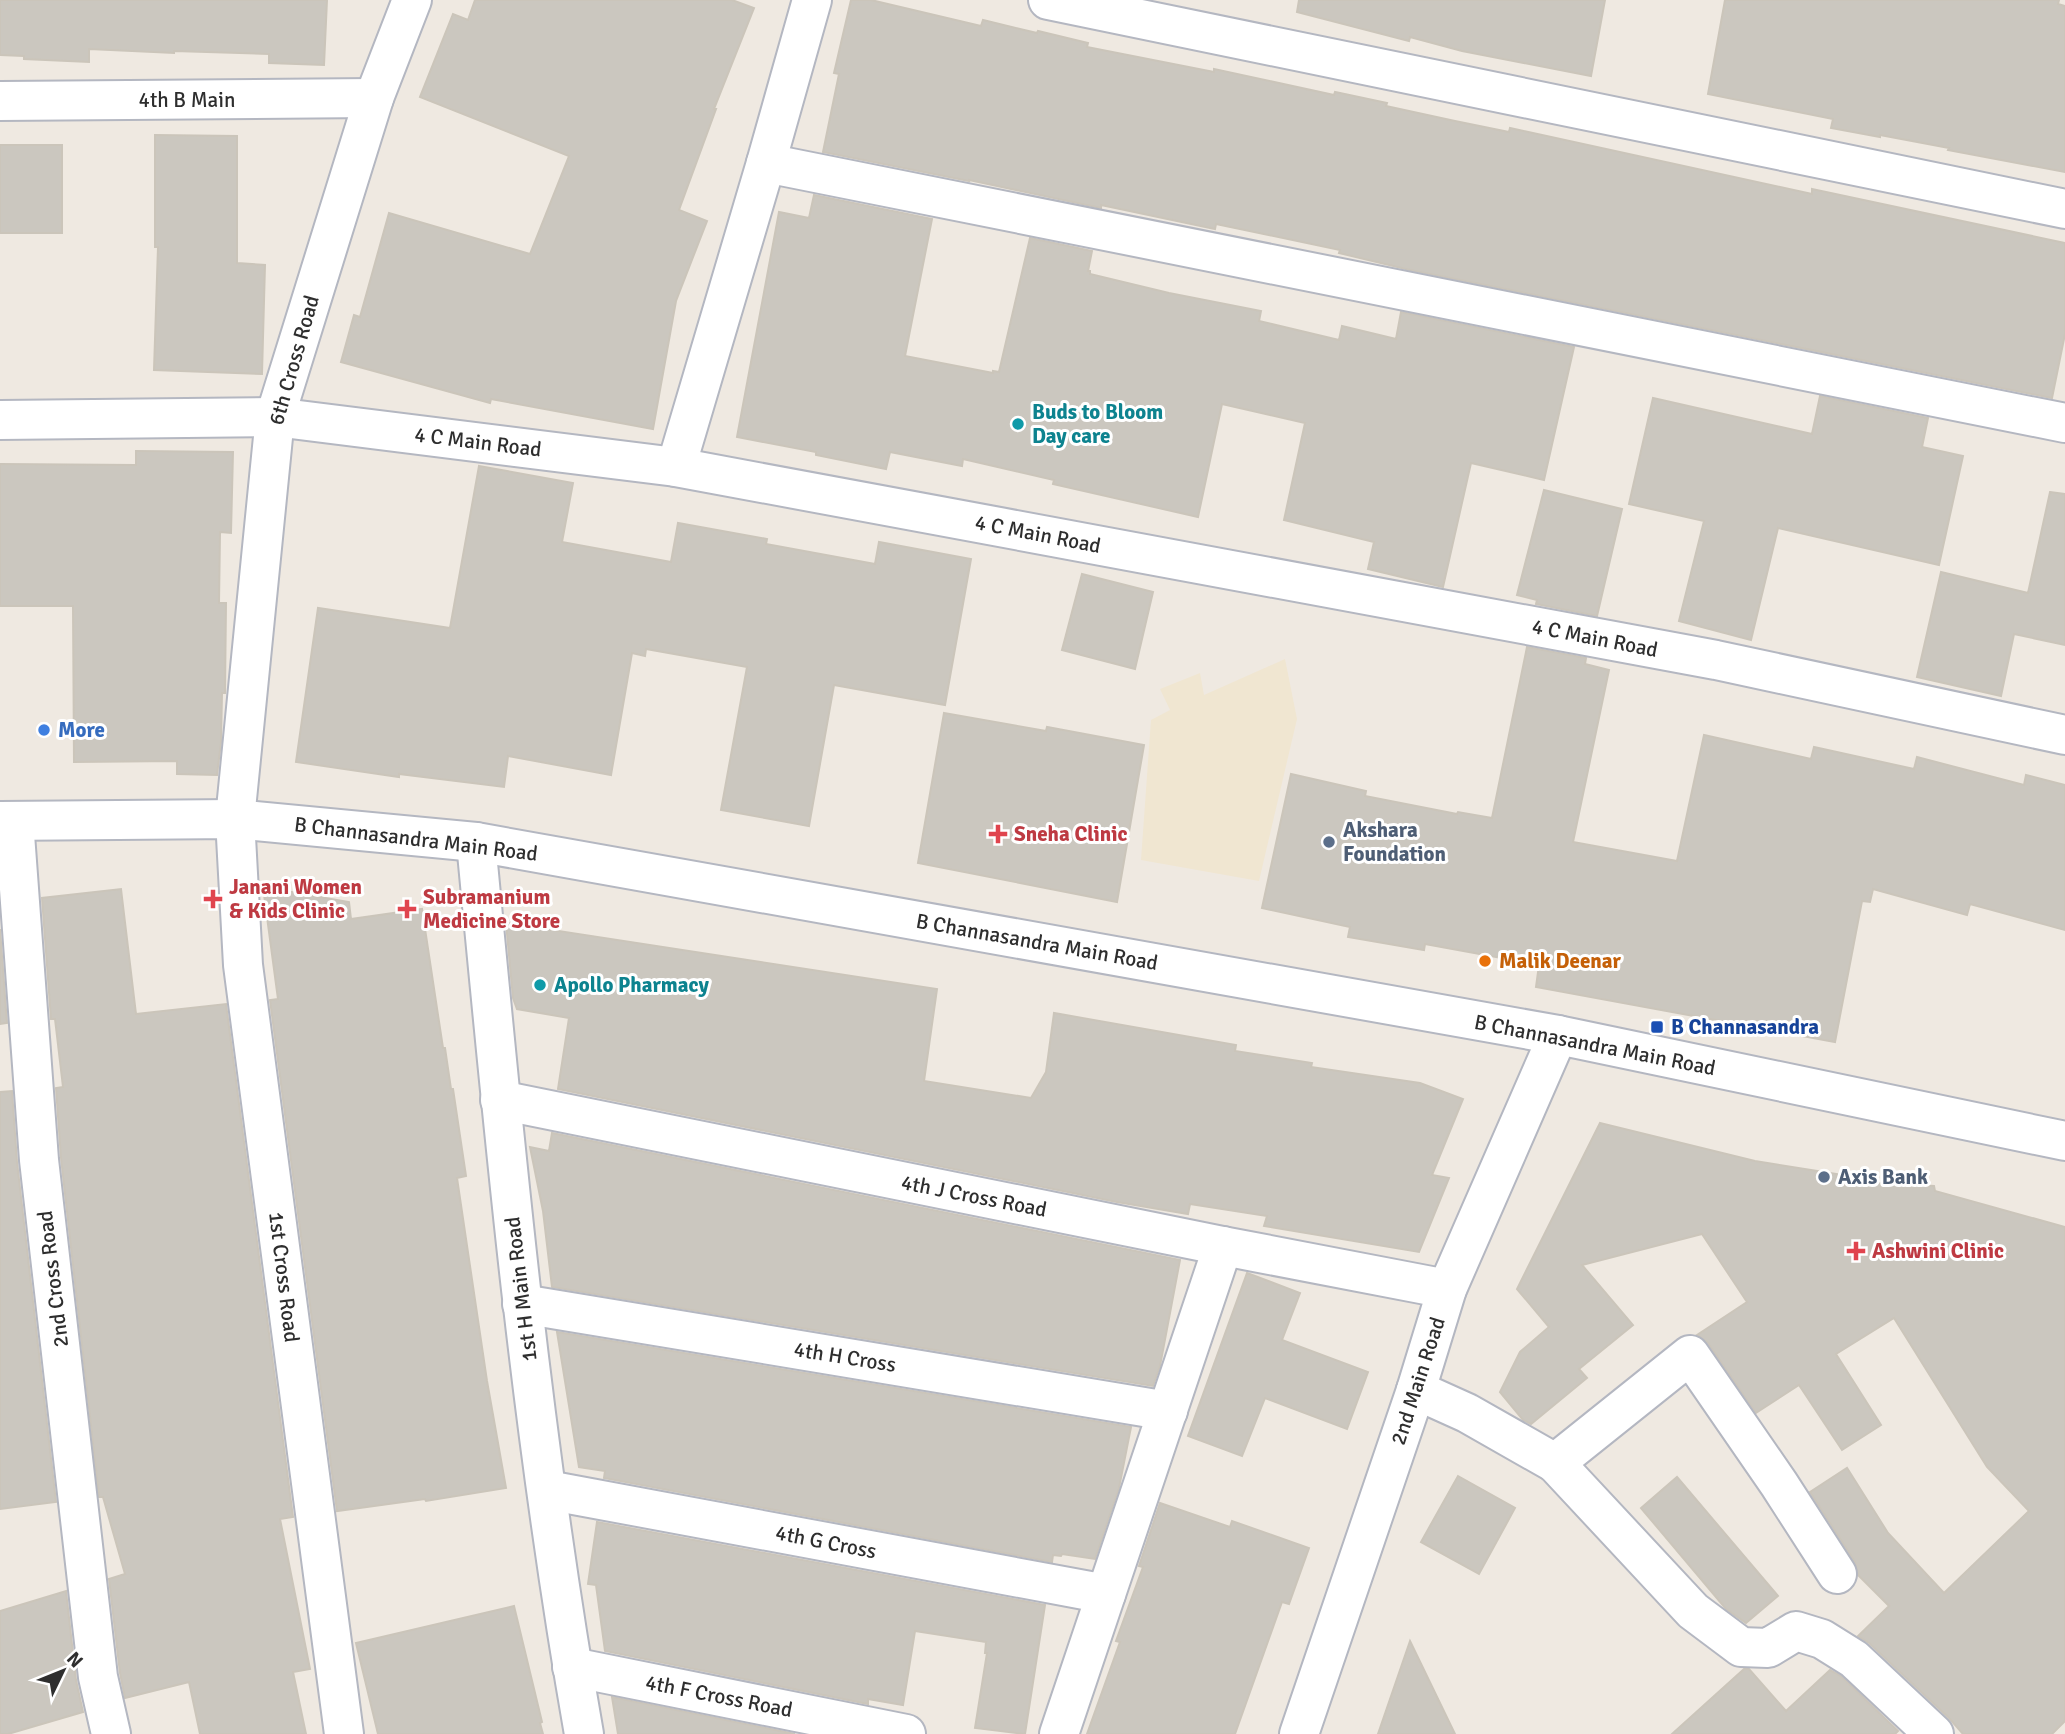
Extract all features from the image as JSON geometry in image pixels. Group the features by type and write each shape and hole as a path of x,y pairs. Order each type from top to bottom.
{"street":[{"name":"6th Cross Road","path":"235,819 275,416 374,98 412,0"},
{"path":"676,467 812,0"},
{"path":"1048,0 2065,209"},
{"name":"4th B Main","path":"0,101 374,98"},
{"path":"766,163 2065,423"},
{"name":"4 C Main Road","path":"0,419 275,416 676,467 1716,660 2065,735"},
{"name":"B Channasandra Main Road","path":"7,821 235,819 477,842 1558,1035 2065,1141"},
{"name":"1st Cross Road","path":"235,819 243,965 344,1734"},
{"name":"2nd Cross Road","path":"7,821 39,1160 98,1677 111,1734"},
{"name":"1st H Main Road","path":"477,842 500,1100 522,1304 572,1667 584,1734"},
{"name":"2nd Main Road","path":"1299,1734 1416,1390 1447,1289 1558,1035"},
{"name":"4th J Cross Road","path":"500,1100 1447,1289"},
{"path":"1059,1734 1223,1246"},
{"name":"4th H Cross","path":"522,1304 1168,1411"},
{"path":"1555,1463 1690,1355 1837,1574"},
{"path":"1416,1390 1467,1413 1555,1463 1693,1611 1741,1647 1768,1648 1796,1631 1822,1639 1854,1659 1934,1734"},
{"name":"4th G Cross","path":"547,1490 1106,1594"},
{"name":"4th F Cross Road","path":"572,1667 906,1734"}],"shaded area":[{"path":"1285,659 1297,719 1259,881 1141,860 1151,720 1170,710 1160,689 1200,673 1204,695"}],"building":[{"path":"0,0 327,0 324,65 269,63 269,54 174,51 89,49 89,62 24,59 24,56 0,55"},
{"path":"475,0 732,0 754,8 714,109 679,210 707,221 676,301 653,429 491,399 490,403 341,362 354,315 360,317 389,213 530,254 569,156 420,97 453,14 468,20"},
{"path":"851,0 871,0 981,26 983,20 1037,33 1038,31 1088,43 1087,47 1214,72 1214,69 1334,95 1335,92 1455,121 1509,132 1510,128 1812,194 1812,189 2065,243 2065,334 2052,398 1410,270 1339,253 1340,250 1216,224 1215,229 823,152 839,74 834,73"},
{"path":"1299,0 1605,0 1591,76 1462,51 1410,37 1409,41 1297,12"},
{"path":"1725,0 2059,0 2058,4 2065,6 2065,172 1880,135 1831,128 1833,119 1708,94"},
{"path":"155,135 237,136 237,263 265,265 262,374 154,370 158,247 155,247"},
{"path":"0,145 62,145 62,233 0,233"},
{"path":"814,195 932,219 905,356 999,372 1030,238 1092,251 1088,271 1090,274 1261,311 1259,321 1339,340 1342,326 1396,339 1401,312 1574,347 1544,480 1471,463 1443,587 1368,569 1374,542 1284,520 1305,423 1222,404 1198,517 1053,484 1054,480 963,459 962,466 890,452 886,469 737,437 779,212 809,218"},
{"path":"1820,396 1928,418 1922,447 1963,456 1939,565 1778,528 1751,640 1679,621 1704,521 1629,504 1653,398 1812,434"},
{"path":"136,451 233,452 231,533 220,532 219,603 226,603 225,693 222,693 217,775 177,774 177,761 74,762 73,606 0,606 0,464 136,465"},
{"path":"479,466 573,483 562,542 671,562 678,523 767,539 766,544 875,564 879,542 971,559 945,705 834,685 809,826 721,810 747,667 646,649 645,656 632,653 611,775 508,756 504,787 399,774 399,777 296,762 318,608 450,628"},
{"path":"1544,490 1622,509 1597,616 1536,604 1537,600 1517,595"},
{"path":"2050,492 2065,494 2065,645 2014,634 2001,696 1917,677 1941,572 2028,593"},
{"path":"1082,574 1153,592 1135,669 1062,650"},
{"path":"1527,647 1586,658 1585,664 1609,670 1573,842 1677,861 1704,735 1811,759 1814,747 1914,769 1917,757 2024,785 2026,775 2065,785 2065,930 1970,904 1967,915 1873,889 1870,902 1862,901 1835,1042 1536,987 1539,965 1425,944 1424,950 1348,937 1350,927 1262,908 1291,774 1366,791 1365,796 1492,818"},
{"path":"944,713 1046,731 1047,727 1144,745 1117,902 918,863"},
{"path":"263,887 349,902 351,919 422,909 466,1176 457,1178 506,1488 337,1511 270,1000 278,999"},
{"path":"121,889 136,1014 226,1004 293,1517 280,1519 310,1669 293,1672 306,1734 200,1734 189,1682 125,1698 109,1579 125,1574 103,1497 99,1497 61,1158 56,1088 63,1087 55,1019 51,1019 42,898"},
{"path":"506,923 937,989 924,1081 1031,1098 1046,1072 1054,1013 1236,1045 1235,1051 1312,1063 1311,1067 1420,1083 1463,1099 1432,1175 1449,1178 1419,1252 1264,1226 1267,1216 1190,1204 1188,1214 1117,1202 558,1089 569,1018 517,1009 513,998"},
{"path":"0,929 7,1023 0,1024"},
{"path":"12,1091 17,1162 56,1502 0,1509 0,1092"},
{"path":"1600,1123 1755,1161 1837,1174 1837,1181 1934,1186 1935,1191 2065,1227 2065,1721 2052,1734 1963,1734 1869,1643 1858,1636 1889,1606 1858,1575 1855,1562 1810,1492 1847,1468 1888,1533 1944,1593 2029,1511 1987,1467 1894,1318 1836,1354 1881,1425 1842,1450 1799,1385 1756,1413 1708,1343 1697,1335 1747,1302 1702,1234 1582,1265 1633,1325 1579,1369 1587,1378 1531,1424 1523,1420 1500,1392 1520,1352 1549,1327 1517,1289"},
{"path":"552,1133 1180,1260 1160,1366 1153,1386 552,1287 543,1211 530,1147 549,1151"},
{"path":"1247,1273 1300,1293 1282,1340 1368,1372 1347,1429 1265,1398 1242,1456 1188,1436"},
{"path":"557,1332 1131,1427 1119,1488 1095,1559 1062,1554 1053,1555 1052,1562 604,1478 605,1471 579,1467"},
{"path":"1458,1476 1515,1508 1479,1574 1421,1542"},
{"path":"1677,1477 1778,1596 1746,1623 1726,1609 1641,1508"},
{"path":"1160,1503 1230,1527 1232,1521 1309,1548 1289,1604 1282,1602 1235,1734 1087,1734 1120,1642 1116,1641 1143,1567 1139,1566"},
{"path":"597,1522 1045,1605 1025,1734 975,1728 987,1653 986,1642 915,1631 903,1705 868,1699 868,1704 605,1651 596,1585 588,1584"},
{"path":"66,1591 76,1680 83,1712 0,1734 0,1611"},
{"path":"514,1606 543,1734 378,1734 356,1643"},
{"path":"1410,1641 1455,1734 1378,1734"},
{"path":"1744,1669 1749,1669 1786,1711 1830,1670 1841,1676 1898,1731 1895,1734 1672,1734"},
{"path":"612,1697 795,1734 618,1734"}],"place":[{"name":"Buds to Bloom Day care","path":"1018,424"},
{"name":"More","path":"44,730"},
{"name":"Sneha Clinic","path":"998,834"},
{"name":"Akshara Foundation","path":"1329,842"},
{"name":"Janani Women & Kids Clinic","path":"213,899"},
{"name":"Subramanium Medicine Store","path":"407,909"},
{"name":"Malik Deenar","path":"1485,961"},
{"name":"Apollo Pharmacy","path":"540,985"},
{"name":"B Channasandra","path":"1657,1027"},
{"name":"Axis Bank","path":"1824,1177"},
{"name":"Ashwini Clinic","path":"1856,1251"}]}
